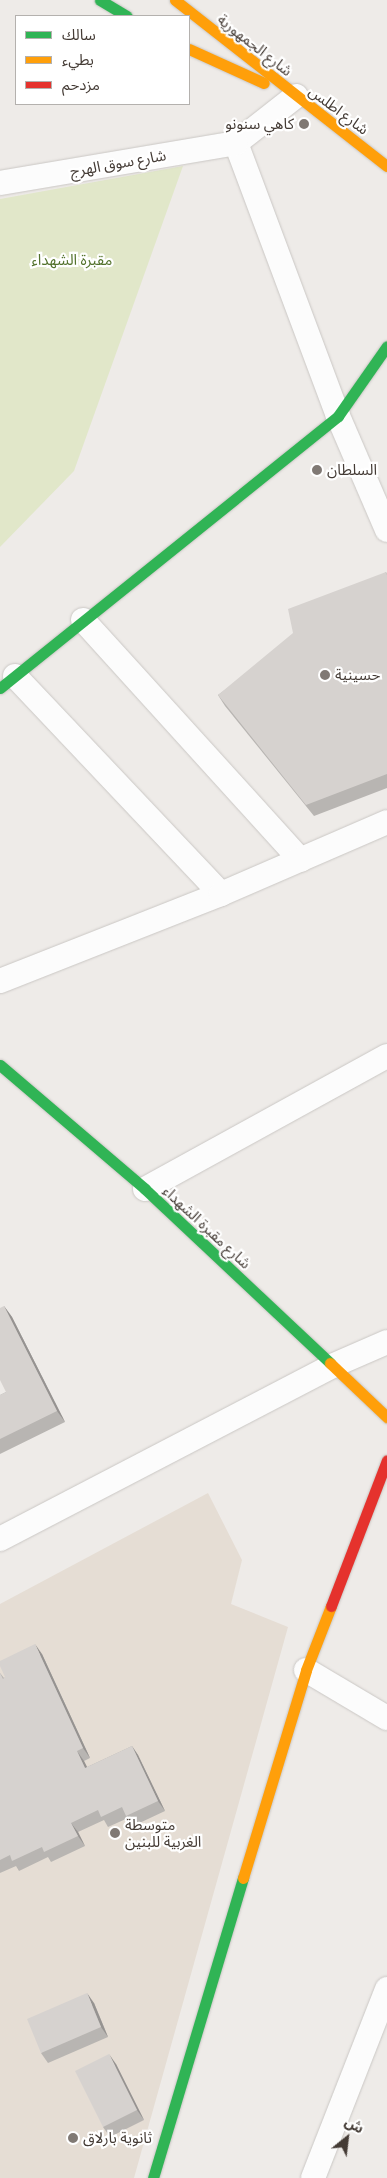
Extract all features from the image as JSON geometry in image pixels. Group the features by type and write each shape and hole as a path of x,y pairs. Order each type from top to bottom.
{"street":[{"path":"100,0 125,15"},
{"name":"شارع الجمهورية","path":"175,0 296,96"},
{"name":"شارع الجمهورية","path":"190,49 296,96"},
{"path":"296,96 236,143 338,416 387,530"},
{"name":"شارع اطلس","path":"296,96 387,166"},
{"name":"شارع سوق الهرج","path":"0,183 236,143"},
{"path":"221,894 7,682 338,416 387,346"},
{"path":"83,620 301,860"},
{"path":"0,980 221,894 387,822"},
{"path":"144,1189 387,1056"},
{"name":"شارع مقبرة الشهداء","path":"0,1065 144,1189 387,1417"},
{"path":"0,1539 332,1366 387,1342"},
{"path":"153,2178 306,1670 387,1460"},
{"path":"306,1670 387,1718"},
{"path":"314,2178 387,1989"}],"shaded area":[{"name":"متوسطة الغربية للبنين","path":"208,1493 242,1560 231,1604 288,1627 134,2178 0,2178 0,1604"}],"green space":[{"name":"مقبرة الشهداء","path":"183,166 74,471 0,547 0,199"}],"building":[{"name":"حسينية","path":"386,572 387,774 306,805 218,695 293,633 288,609"},
{"path":"4,1306 57,1411 0,1439 0,1395 6,1392 0,1380 0,1308"},
{"path":"35,1644 83,1748 77,1751 85,1768 132,1746 158,1801 126,1816 122,1807 101,1817 98,1810 71,1823 78,1836 44,1852 42,1847 12,1861 10,1855 0,1860 0,1673 3,1679 5,1677 0,1661"},
{"path":"87,1993 101,2027 41,2053 27,2019"},
{"path":"109,2054 137,2110 103,2127 75,2071"}],"traffic: fast":[{"path":"100,0 125,15"},
{"path":"0,688 338,416 387,346"},
{"path":"0,1065 145,1189 330,1363"},
{"path":"153,2178 243,1878"}],"traffic: slow":[{"path":"175,0 387,166"},
{"path":"190,49 264,83"},
{"path":"330,1363 387,1417"},
{"path":"243,1878 306,1670 331,1606"}],"traffic: jam":[{"path":"331,1606 387,1460"}],"place":[{"name":"كاهي سنونو","path":"304,124"},
{"name":"السلطان","path":"317,470"},
{"name":"حسينية","path":"325,675"},
{"name":"متوسطة الغربية للبنين","path":"115,1833"},
{"name":"ثانوية بارلاق","path":"73,2138"}]}
